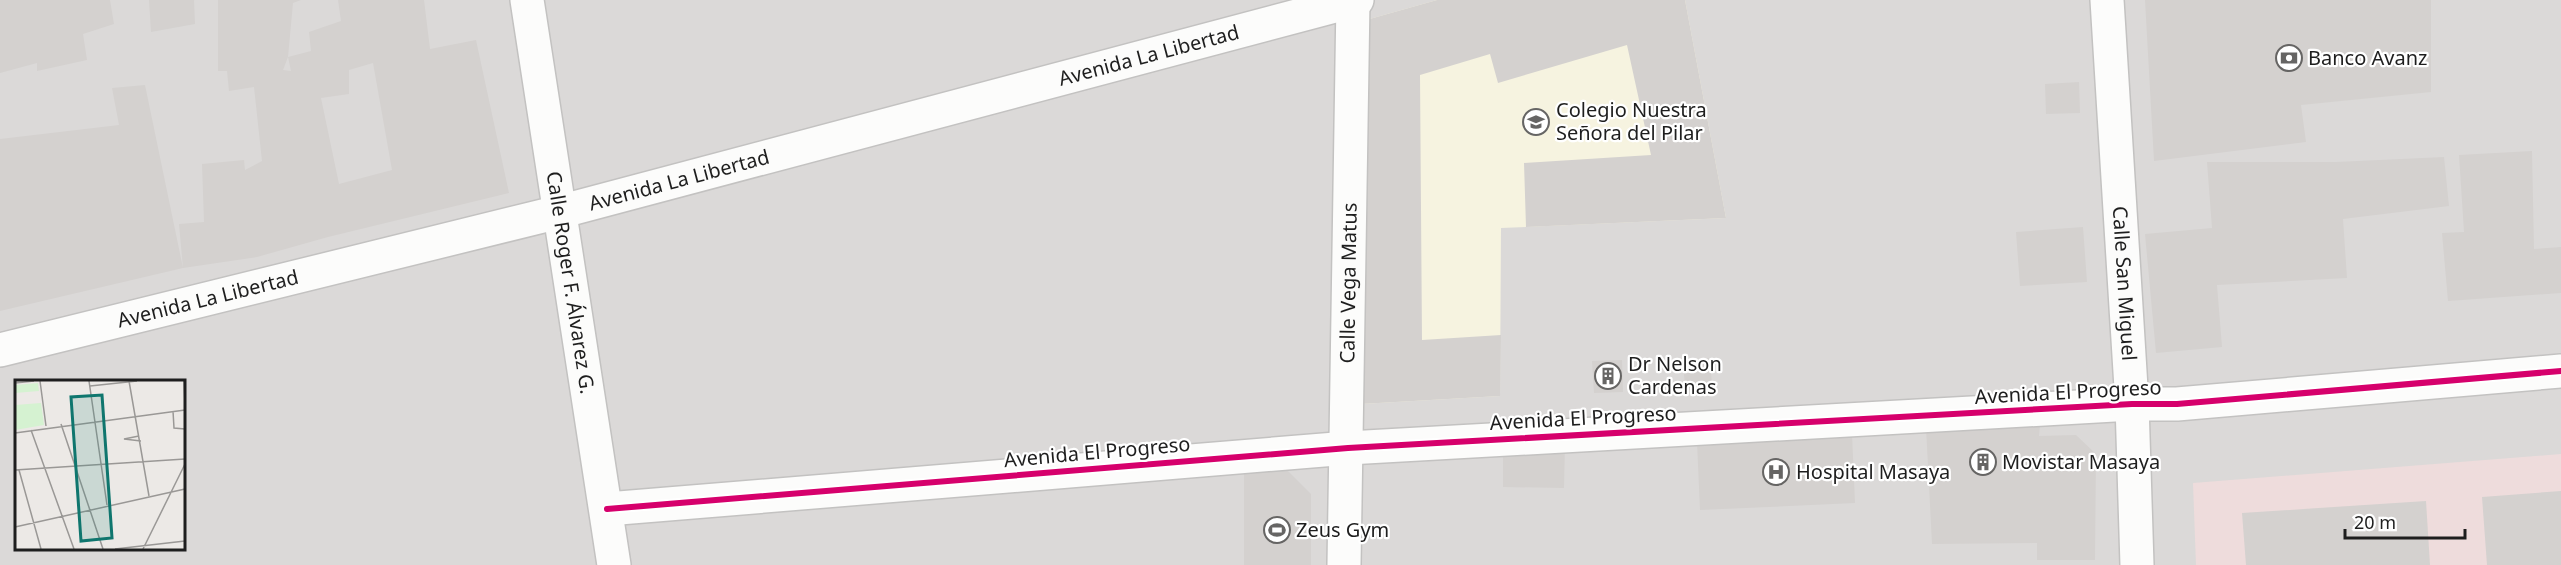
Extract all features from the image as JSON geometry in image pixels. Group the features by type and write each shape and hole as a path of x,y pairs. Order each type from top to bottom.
{"street":[{"name":"Calle Roger F. Álvarez G.","path":"527,0 614,565"},
{"name":"Avenida La Libertad","path":"0,350 559,212 1354,0"},
{"name":"Calle Vega Matus","path":"1344,565 1348,448 1354,0"},
{"name":"Calle San Miguel","path":"2107,0 2132,404 2137,565"},
{"name":"Avenida El Progreso","path":"607,509 1348,448 2132,404 2177,404 2561,371"}],"shaded area":[{"path":"0,0 2561,0 2561,565 0,565"},
{"name":"Colegio Nuestra Señora del Pilar","path":"1437,0 1685,0 1726,218 1501,228 1500,396 1361,404 1366,20"},
{"path":"2561,454 2561,565 2196,565 2193,483"}],"building":[{"path":"0,0 110,0 114,24 83,34 87,60 37,71 37,63 0,73"},
{"path":"149,0 194,0 195,24 151,32"},
{"path":"218,0 301,0 293,3 288,57 311,51 309,32 341,21 338,0 424,0 430,49 476,40 509,193 328,237 257,257 183,268 179,224 204,222 202,164 244,160 245,170 262,161 254,87 229,91 227,71 218,71","holes":["288,57 291,71 283,70","373,63 392,170 339,184 321,98 349,94 349,70"]},
{"name":"Colegio Nuestra Señora del Pilar","path":"1437,0 1685,0 1726,218 1526,227 1524,163 1651,155 1627,45 1498,83 1490,54 1420,75 1422,340 1501,335 1500,396 1361,404 1366,20"},
{"name":"Banco Avanz","path":"2145,0 2431,0 2431,92 2301,105 2306,142 2154,161"},
{"path":"2079,82 2080,113 2046,114 2045,84"},
{"path":"145,85 183,268 0,311 0,139 119,125 112,88"},
{"path":"2532,151 2534,249 2561,247 2561,293 2448,301 2442,233 2464,232 2459,155"},
{"path":"2444,157 2449,206 2343,219 2347,278 2217,285 2222,347 2156,353 2145,234 2212,228 2207,162 2336,162"},
{"path":"2083,227 2087,282 2020,286 2016,232"},
{"path":"1710,358 1712,386 1685,388 1683,360"},
{"name":"Dr Nelson Cardenas","path":"1622,360 1623,392 1594,393 1592,361"},
{"name":"Movistar Masaya","path":"2040,425 2039,436 2076,435 2096,454 2095,560 2037,560 2037,543 1932,544 1926,427"},
{"name":"Hospital Masaya","path":"1852,434 1855,503 1700,510 1697,442"},
{"path":"1503,441 1565,442 1564,488 1503,487"},
{"name":"Zeus Gym","path":"1287,470 1311,494 1311,565 1244,565 1244,471"},
{"path":"2561,491 2561,565 2487,565 2482,497"},
{"path":"2426,501 2430,565 2246,565 2242,513"}],"cycle path":[{"path":"607,509 1348,448 2132,404 2177,404 2561,371"}],"place":[{"name":"Banco Avanz","path":"2289,58"},
{"name":"Colegio Nuestra Señora del Pilar","path":"1536,122"},
{"name":"Dr Nelson Cardenas","path":"1608,376"},
{"name":"Movistar Masaya","path":"1983,462"},
{"name":"Hospital Masaya","path":"1776,472"},
{"name":"Zeus Gym","path":"1277,530"}]}
